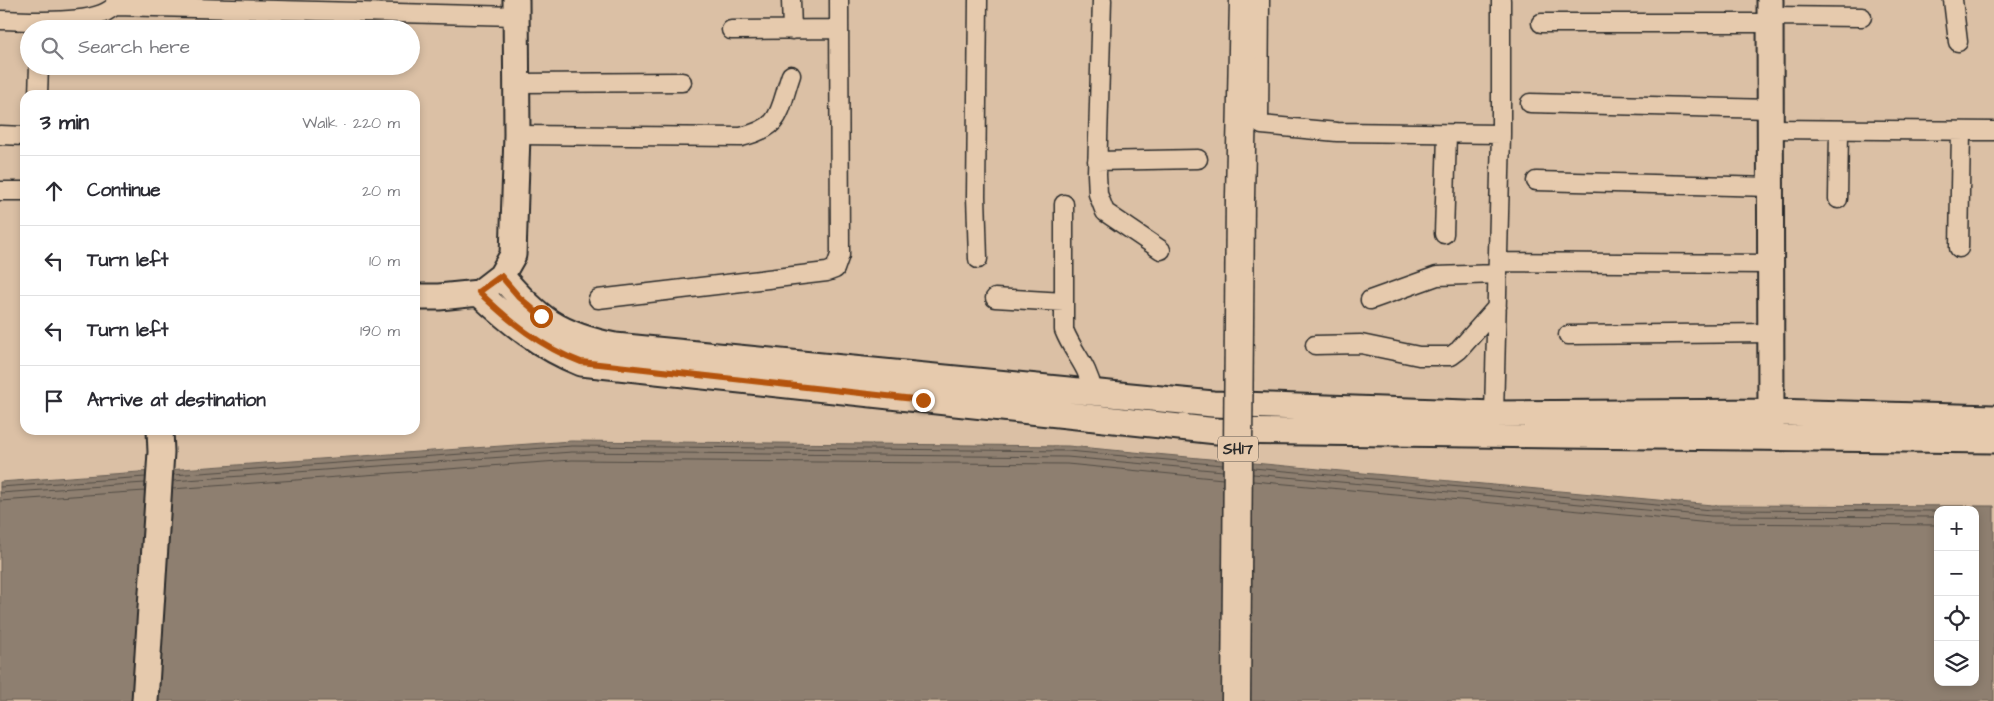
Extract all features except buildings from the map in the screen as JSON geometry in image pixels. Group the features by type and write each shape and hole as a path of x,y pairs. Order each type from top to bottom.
{"main road":[{"name":"SH17","path":"1236,701 1240,197 1244,0"}],"street":[{"path":"791,0 792,30"},
{"path":"598,299 827,272 835,269 840,255 839,0"},
{"path":"978,0 976,196 978,259"},
{"path":"1102,0 1097,161 1098,194 1105,212 1161,250"},
{"path":"1260,0 1259,123 1262,125 1337,132 1501,134"},
{"path":"1494,414 1501,134 1502,0"},
{"path":"1953,0 1958,42"},
{"path":"73,20 99,17 117,3 516,8 517,136 513,255 501,276 479,292 439,297 420,297"},
{"path":"1541,23 1770,13 1862,17"},
{"path":"1770,13 1771,438"},
{"path":"0,20 20,22"},
{"path":"731,30 839,29"},
{"path":"38,90 39,75"},
{"path":"517,136 741,137 759,132 771,126 777,117 791,75"},
{"path":"516,84 682,82"},
{"path":"1530,103 1770,119 1839,130 1994,131"},
{"path":"1838,199 1839,130"},
{"path":"1959,248 1961,131"},
{"path":"1444,234 1447,134"},
{"path":"0,135 20,136"},
{"path":"1097,161 1198,159"},
{"path":"1536,181 1771,187"},
{"path":"0,191 20,191"},
{"path":"1064,204 1064,330 1068,341 1083,362 1093,392"},
{"path":"1370,300 1437,276 1498,268 1771,264"},
{"path":"501,276 519,297 562,331 583,340 615,346 1213,404 1494,414 1772,412 1994,418"},
{"path":"479,292 504,317 556,353 581,362 615,368 1217,431 1994,440"},
{"path":"995,298 1064,302"},
{"path":"1315,345 1361,344 1419,356 1451,356 1459,350 1497,307"},
{"path":"1568,334 1771,333"},
{"path":"145,701 161,441"}],"water":[{"path":"571,441 1068,446 1712,505 1994,506 1994,701 0,701 0,482"}],"route":[{"path":"541,316 519,297 501,276 479,292 504,317 531,337 556,353 581,362 615,368 923,400"}]}
